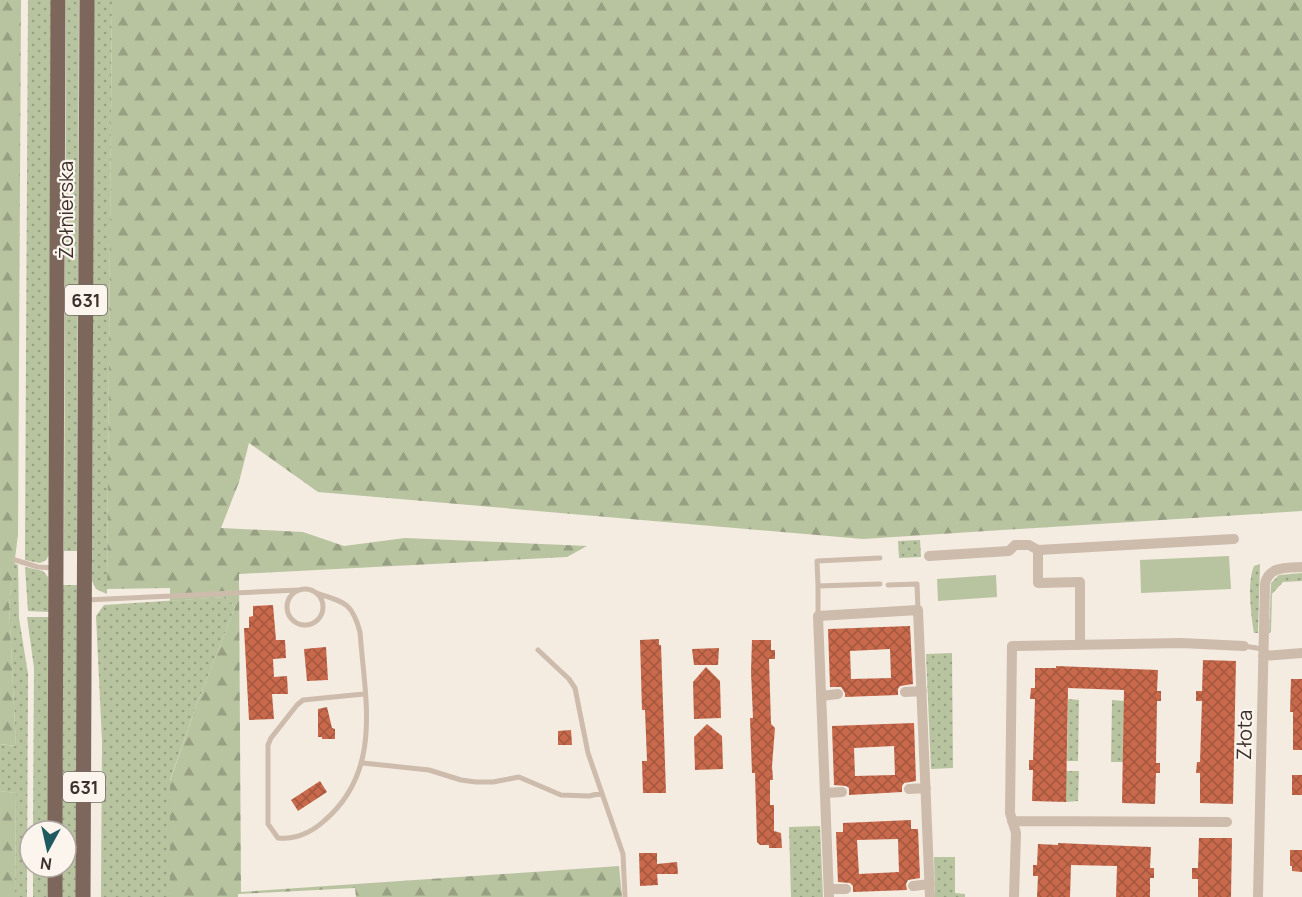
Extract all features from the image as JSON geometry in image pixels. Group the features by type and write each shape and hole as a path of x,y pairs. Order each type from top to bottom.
{"main road":[{"name":"Żołnierska","path":"55,819 58,0"},
{"name":"Żołnierska","path":"85,600 87,0"},
{"name":"631","path":"83,897 85,600"},
{"path":"55,879 55,897"}],"street":[{"path":"929,556 1009,551 1015,545 1029,545 1038,550 1234,539"},
{"path":"1038,550 1038,583 1080,582 1080,645"},
{"name":"Złota","path":"1258,897 1265,584 1269,575 1277,569 1302,567"},
{"path":"846,889 829,893 818,616 918,610 930,897"},
{"path":"1014,897 1016,833 1010,813 1012,646 1192,643 1244,646"},
{"path":"1263,652 1302,653"},
{"path":"905,692 922,691"},
{"path":"821,696 838,694"},
{"path":"909,789 926,788"},
{"path":"825,793 842,792"},
{"path":"1012,821 1227,822"},
{"path":"913,886 930,884"}],"lane":[{"path":"818,616 817,561 880,558"},
{"path":"15,560 38,567 56,568"},
{"path":"818,586 880,584"},
{"path":"888,585 917,584 918,610"},
{"path":"299,590 287,604 290,616 299,624 311,624 321,616 322,604 316,593"},
{"path":"85,600 311,590 342,602 352,609 360,632 364,694 363,763 343,802 318,826 287,839 278,838 268,824 267,754 271,738 303,700 364,694"},
{"path":"1244,646 1263,652"},
{"path":"538,650 569,679 575,688 588,753 623,854 625,897"},
{"path":"363,763 429,770 476,782 494,782 519,777 561,795 589,796 602,793"}],"green space":[{"path":"0,0 21,0 18,535 9,605 16,746 0,744"},
{"path":"28,0 51,0 49,555 40,563 25,560"},
{"path":"66,0 79,0 77,551 64,551"},
{"path":"94,0 112,0 107,594 96,589 92,581"},
{"path":"112,0 1302,0 1302,511 863,539 318,492 249,443 239,482 221,528 303,532 344,546 405,538 587,546 567,557 239,574 241,892 619,866 622,897 356,897 355,888 238,894 238,897 170,897 170,781 235,607 226,597 170,601 170,588 107,589"},
{"path":"920,540 921,557 899,558 898,541"},
{"path":"1229,556 1231,589 1141,593 1140,560"},
{"path":"14,563 18,565 19,618 28,674 27,819 18,819 18,879 27,879 27,897 15,897 16,793 0,791 0,744 16,746 9,605"},
{"path":"1260,564 1258,633 1254,633 1250,590 1254,566"},
{"path":"25,567 43,571 48,577 49,612 28,611"},
{"path":"1302,573 1302,581 1283,582 1272,594 1271,632 1269,633 1271,583 1279,575"},
{"path":"996,575 997,597 938,601 937,579"},
{"path":"63,585 78,585 77,819 62,819"},
{"path":"226,597 235,607 170,780 170,897 101,897 102,741 96,616 104,605"},
{"path":"27,617 49,617 48,819 33,819 34,668"},
{"path":"952,653 953,768 931,769 926,654"},
{"path":"1068,699 1079,700 1078,761 1067,761"},
{"path":"1112,700 1124,701 1123,762 1111,762"},
{"path":"1066,771 1079,771 1078,801 1066,802"},
{"path":"0,791 16,793 15,897 0,897"},
{"path":"820,826 823,897 791,897 789,827"},
{"path":"934,857 955,857 955,893 965,894 965,897 935,897"},
{"path":"33,879 48,879 47,897 33,897"},
{"path":"62,879 77,879 77,897 62,897"}],"building":[{"path":"273,605 276,640 285,640 286,658 273,659 274,677 287,676 288,694 272,694 274,719 249,720 244,628 249,628 249,617 253,616 253,606"},
{"path":"910,626 913,684 900,686 898,695 845,697 841,687 830,687 828,629","holes":["890,649 891,678 851,679 850,651"]},
{"path":"659,639 666,793 643,793 642,761 647,761 645,710 642,710 640,640"},
{"path":"752,640 771,640 771,650 775,650 775,659 769,659 771,724 775,728 770,805 774,805 774,831 781,833 782,848 769,848 769,845 760,845 757,842 755,773 752,773 750,718 753,718"},
{"path":"326,647 328,680 307,681 304,649"},
{"path":"719,648 718,665 694,665 692,649"},
{"path":"1203,660 1236,661 1233,804 1200,803 1200,773 1196,773 1197,762 1200,762 1202,701 1196,701 1196,691 1202,691"},
{"path":"1056,666 1158,670 1157,691 1161,691 1161,701 1157,701 1156,763 1160,763 1160,773 1156,773 1155,804 1122,803 1124,690 1068,688 1066,802 1032,801 1033,770 1029,770 1029,760 1033,760 1035,699 1030,699 1031,688 1035,688 1035,668 1056,668"},
{"path":"706,667 720,681 721,718 694,719 693,682"},
{"path":"1291,679 1302,679 1302,750 1293,750 1293,712 1290,712"},
{"path":"327,707 332,728 335,729 335,739 318,737 318,709"},
{"path":"914,723 916,781 904,783 902,792 849,795 849,788 846,786 834,785 832,726","holes":["894,746 895,775 855,776 854,748"]},
{"path":"707,724 722,736 723,769 695,770 694,737"},
{"path":"571,730 572,745 558,745 558,731"},
{"path":"1292,775 1302,775 1302,795 1292,795"},
{"path":"320,781 327,792 298,811 291,800"},
{"path":"911,820 911,829 918,829 920,878 908,880 907,890 853,892 853,886 850,883 838,882 836,832 843,832 843,823","holes":["898,839 899,872 859,874 857,840"]},
{"path":"1199,838 1232,838 1231,897 1198,897 1198,879 1192,879 1192,868 1198,868"},
{"path":"1058,843 1151,847 1150,868 1154,868 1154,878 1150,878 1150,897 1116,897 1117,866 1071,865 1070,897 1037,897 1038,876 1033,876 1033,865 1037,865 1038,844 1058,845"},
{"path":"1290,850 1302,850 1302,872 1292,871"},
{"path":"639,853 657,853 657,864 677,862 678,874 657,874 658,885 640,886"}]}
